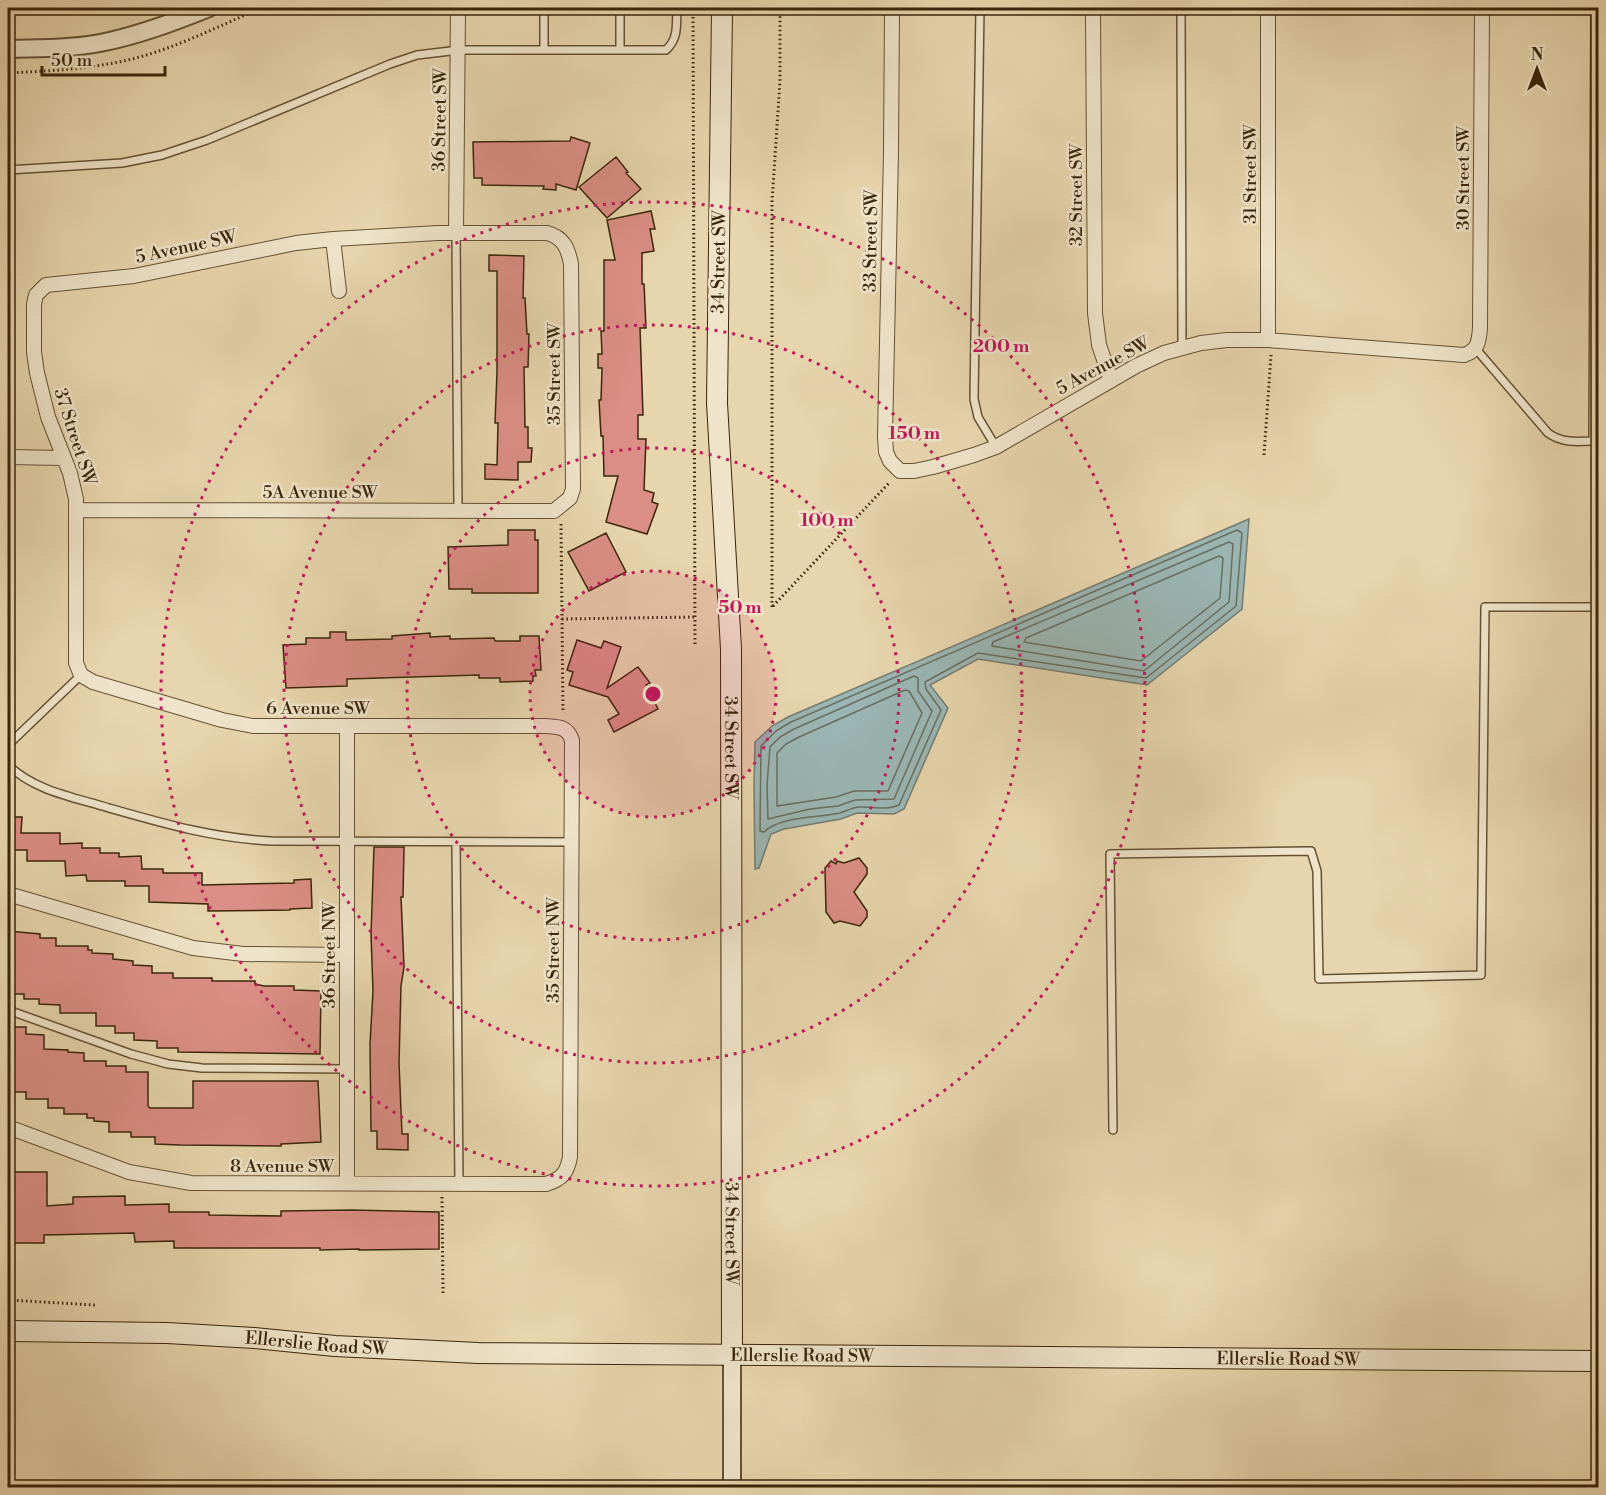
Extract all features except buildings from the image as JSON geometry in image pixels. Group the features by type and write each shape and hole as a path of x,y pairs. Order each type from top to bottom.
{"main road":[{"name":"34 Street SW","path":"722,8 717,403 731,649 732,1353"},
{"name":"Ellerslie Road SW","path":"8,1331 167,1333 478,1353 732,1353 1599,1361"}],"street":[{"path":"8,49 100,43 147,31 209,8"},
{"name":"36 Street SW","path":"456,233 458,8"},
{"name":"33 Street SW","path":"892,8 885,437 886,452 890,461 900,471"},
{"name":"32 Street SW","path":"1093,8 1095,313 1099,345 1111,380"},
{"name":"31 Street SW","path":"1268,8 1270,340"},
{"name":"30 Street SW","path":"1476,349 1480,328 1482,8"},
{"name":"5 Avenue SW","path":"46,285 134,276 296,243 333,239 456,233 547,233 561,239"},
{"path":"333,239 339,291"},
{"name":"35 Street SW","path":"561,239 571,264 573,489 570,498 561,507"},
{"name":"37 Street SW","path":"46,285 36,295 34,304 34,352 43,401 64,458 78,510 76,663 81,675"},
{"name":"5 Avenue SW","path":"900,471 933,467 996,447 1136,366 1182,348 1227,340 1270,340 1464,355 1476,349"},
{"path":"8,457 64,458"},
{"name":"5A Avenue SW","path":"78,510 544,513 561,507"},
{"name":"6 Avenue SW","path":"81,675 93,682 235,723 270,727 545,726 563,728"},
{"name":"36 Street NW","path":"347,727 347,1183"},
{"name":"35 Street NW","path":"563,728 569,731 572,740 570,1157 564,1176"},
{"path":"8,894 193,948 243,954 347,955"},
{"name":"8 Avenue SW","path":"8,1127 129,1172 162,1179 219,1184 546,1184 564,1176"},
{"name":"34 Street SW","path":"732,1353 732,1488"}],"lane":[{"path":"544,8 544,50"},
{"path":"620,8 620,50"},
{"path":"8,170 122,163 162,156 417,55 459,50 666,50 673,43 676,30 676,8"},
{"path":"980,8 974,399 978,417 996,447"},
{"path":"1181,8 1182,348"},
{"path":"1476,349 1548,433 1556,439 1569,442 1593,441 1595,8"},
{"path":"456,233 458,511"},
{"path":"1113,1130 1110,854 1311,851 1317,871 1319,979 1481,975 1485,608 1599,607"},
{"path":"8,745 81,675"},
{"path":"8,765 37,786 168,825 222,837 271,841 571,842"},
{"path":"456,843 459,1184"},
{"path":"8,1010 131,1054 168,1064 202,1068 347,1069"}],"path":[{"path":"693,8 695,645"},
{"path":"780,8 779,95 772,202 772,607 900,471"},
{"path":"1264,454 1270,340"},
{"path":"561,507 563,728"},
{"path":"562,620 695,617"},
{"path":"442,1183 443,1293"},
{"path":"8,1300 95,1305"}],"water":[{"path":"1249,519 1242,609 1147,685 978,659 930,685 948,708 904,809 894,814 857,813 841,819 784,829 771,834 759,868 755,869 755,742 772,726 788,717"}]}
